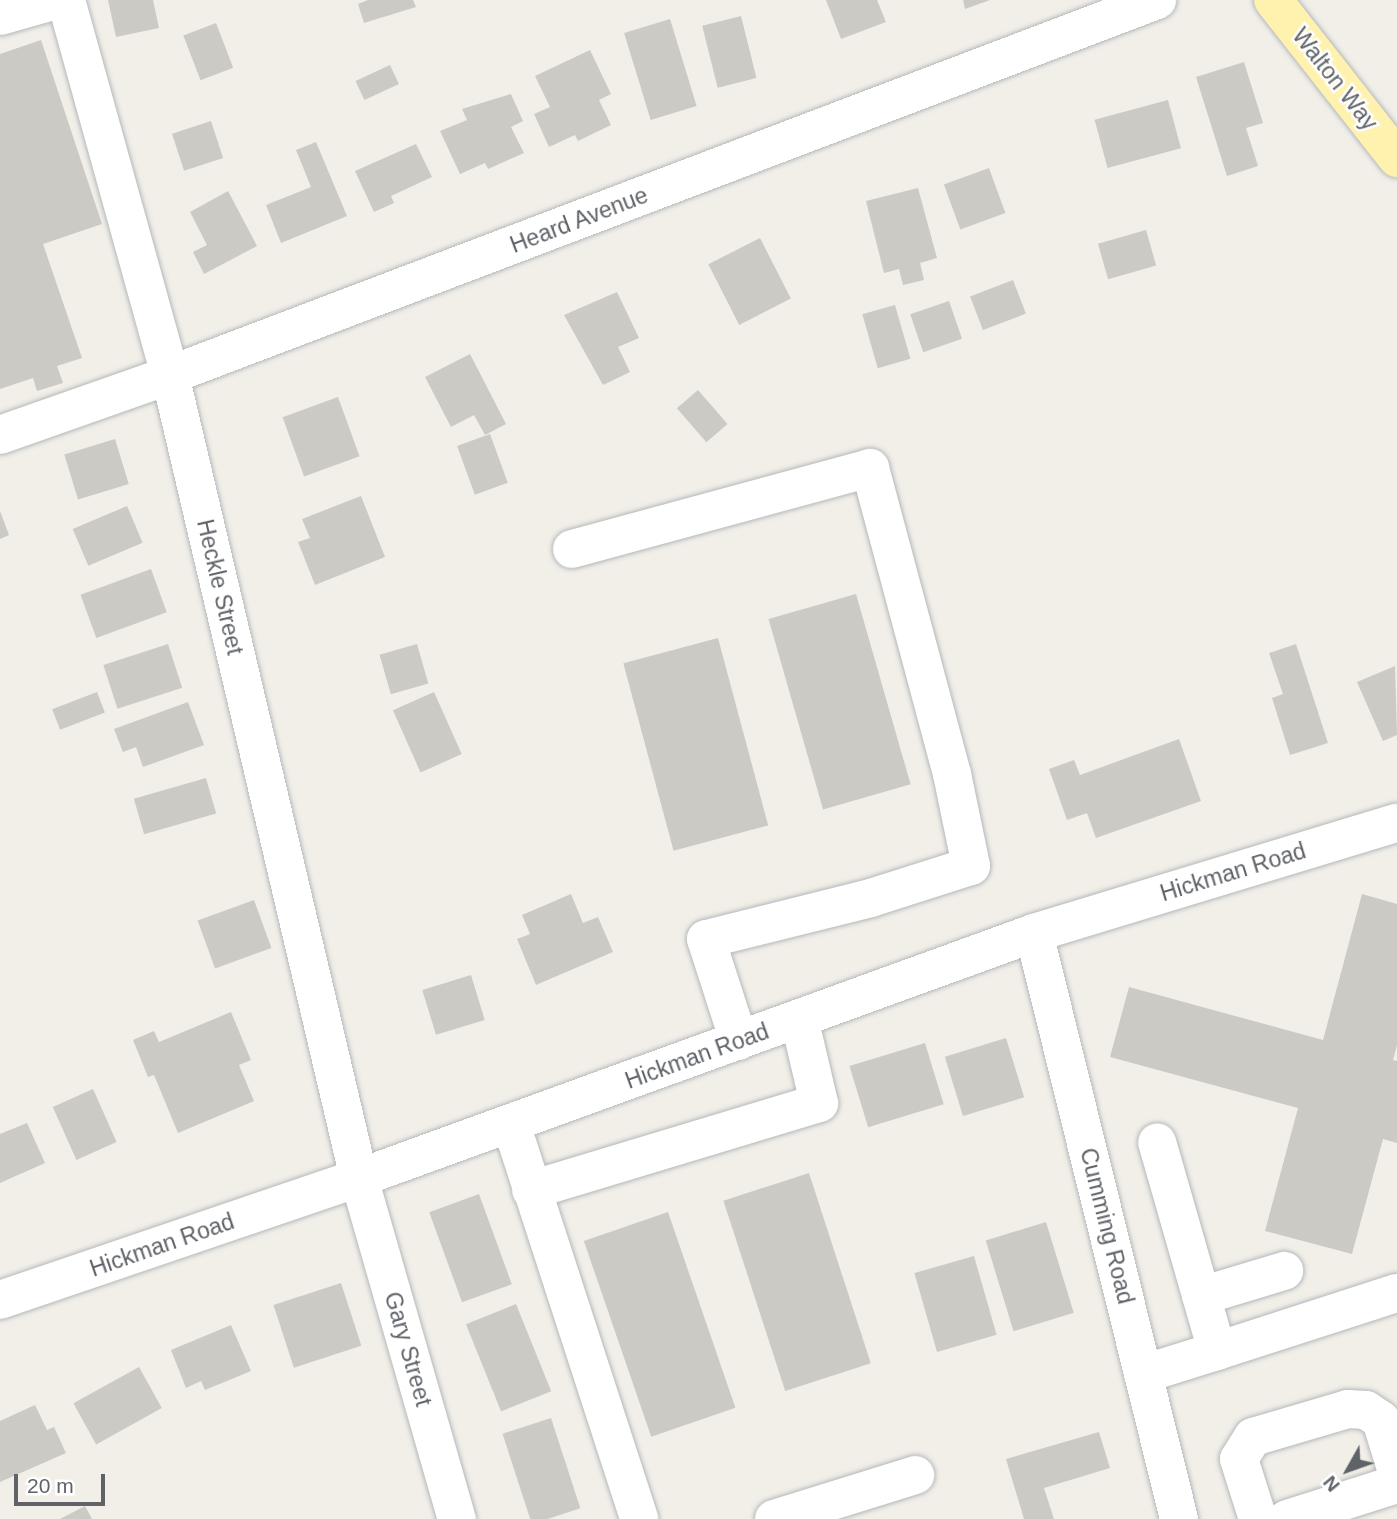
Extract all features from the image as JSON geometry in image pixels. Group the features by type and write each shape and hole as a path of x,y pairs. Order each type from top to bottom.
{"main road":[{"name":"Walton Way","path":"1273,0 1397,158"}],"street":[{"path":"0,16 56,0"},
{"name":"Heckle Street","path":"66,0 170,375 359,1178"},
{"name":"Heard Avenue","path":"0,435 170,375 1157,0"},
{"path":"572,549 870,468 952,774 971,866 871,898 706,939 739,1041"},
{"name":"Hickman Road","path":"0,1300 359,1178 1034,933 1397,822"},
{"name":"Cumming Road","path":"1034,933 1179,1519"},
{"path":"531,1191 819,1102 799,1018"},
{"path":"510,1124 639,1519"},
{"path":"1157,1142 1217,1351"},
{"name":"Gary Street","path":"359,1178 457,1519"},
{"path":"1201,1296 1284,1270"},
{"path":"1143,1374 1397,1293"},
{"path":"1258,1519 1239,1459 1253,1437 1349,1409 1366,1410 1381,1420 1397,1472"},
{"path":"774,1519 915,1475"},
{"path":"1287,1519 1397,1483"}],"building":[{"path":"108,0 153,0 159,28 116,37"},
{"path":"368,0 413,0 416,7 364,23 358,4"},
{"path":"826,0 877,0 886,22 841,39"},
{"path":"963,0 990,0 965,9"},
{"path":"741,16 756,78 718,88 702,26"},
{"path":"670,19 697,106 651,120 624,33"},
{"path":"216,23 233,68 201,80 183,36"},
{"path":"41,40 102,224 43,244 82,358 57,366 63,383 37,391 33,378 0,389 0,54"},
{"path":"590,50 611,94 599,100 611,125 578,141 575,135 549,147 534,114 550,107 535,76"},
{"path":"1244,62 1263,123 1246,128 1258,166 1227,176 1196,77"},
{"path":"390,65 399,84 364,100 356,81"},
{"path":"511,94 523,121 511,127 524,153 488,169 485,163 460,174 440,131 467,120 462,109"},
{"path":"1168,100 1181,148 1108,168 1095,120"},
{"path":"211,121 223,158 184,171 172,134"},
{"path":"316,142 347,216 281,243 266,205 311,187 296,150"},
{"path":"416,144 432,177 391,196 394,203 374,212 355,171"},
{"path":"989,168 1005,213 960,230 944,184"},
{"path":"918,188 937,258 920,263 924,280 903,285 899,269 884,273 866,201"},
{"path":"228,191 257,246 204,274 193,252 207,245 190,212"},
{"path":"1146,230 1156,266 1108,279 1098,244"},
{"path":"760,238 791,299 739,325 708,264"},
{"path":"1013,280 1026,314 983,330 970,296"},
{"path":"617,292 639,338 618,347 630,372 603,385 564,315"},
{"path":"949,301 962,339 923,352 910,314"},
{"path":"895,305 910,359 878,368 862,314"},
{"path":"470,354 506,424 485,435 474,415 451,427 425,377"},
{"path":"698,390 728,424 706,442 677,408"},
{"path":"338,397 360,456 304,476 283,417"},
{"path":"490,434 508,483 475,495 457,446"},
{"path":"115,439 129,484 78,499 64,454"},
{"path":"361,496 385,557 315,585 298,542 310,538 302,519"},
{"path":"127,506 143,543 88,566 73,529"},
{"path":"0,511 9,535 0,539"},
{"path":"151,569 167,612 96,638 81,595"},
{"path":"856,594 911,784 823,809 769,619"},
{"path":"718,638 768,825 674,851 623,663"},
{"path":"168,644 182,688 118,709 103,665"},
{"path":"417,644 428,683 391,694 380,655"},
{"path":"1296,644 1328,743 1290,755 1272,698 1283,694 1269,653"},
{"path":"1395,666 1397,735 1383,741 1357,682"},
{"path":"97,692 105,713 60,730 52,709"},
{"path":"434,692 462,754 421,772 393,710"},
{"path":"188,702 204,745 143,767 136,747 123,752 114,729"},
{"path":"1179,739 1201,801 1096,838 1087,813 1067,820 1049,769 1074,760 1080,775"},
{"path":"206,778 216,814 144,834 134,799"},
{"path":"571,894 583,923 598,917 613,952 536,985 517,939 530,934 522,915"},
{"path":"1362,894 1397,904 1397,1045 1393,1060 1397,1061 1397,1143 1383,1139 1352,1254 1265,1231 1298,1108 1110,1057 1129,987 1323,1040"},
{"path":"254,900 271,948 215,968 198,921"},
{"path":"471,975 485,1020 436,1035 422,990"},
{"path":"231,1012 251,1060 239,1065 254,1101 178,1133 154,1075 148,1077 133,1040 154,1031 159,1042"},
{"path":"1006,1038 1024,1097 963,1116 945,1057"},
{"path":"925,1043 944,1104 868,1127 849,1066"},
{"path":"93,1089 117,1142 76,1160 53,1107"},
{"path":"27,1123 45,1163 0,1183 0,1134"},
{"path":"809,1173 871,1363 785,1391 723,1201"},
{"path":"479,1194 512,1284 462,1302 429,1212"},
{"path":"668,1212 735,1408 651,1437 584,1241"},
{"path":"1046,1222 1074,1313 1014,1331 986,1240"},
{"path":"974,1256 997,1335 937,1352 914,1273"},
{"path":"341,1283 361,1346 294,1368 273,1305"},
{"path":"516,1304 551,1391 501,1411 466,1324"},
{"path":"231,1325 251,1371 205,1390 201,1381 186,1388 171,1350"},
{"path":"139,1367 162,1408 96,1444 73,1403"},
{"path":"35,1405 47,1430 54,1427 66,1453 0,1482 0,1421"},
{"path":"551,1418 580,1508 548,1519 530,1519 502,1434"},
{"path":"1099,1432 1110,1468 1044,1488 1054,1519 1024,1519 1006,1459"},
{"path":"85,1506 92,1519 60,1519"}]}
